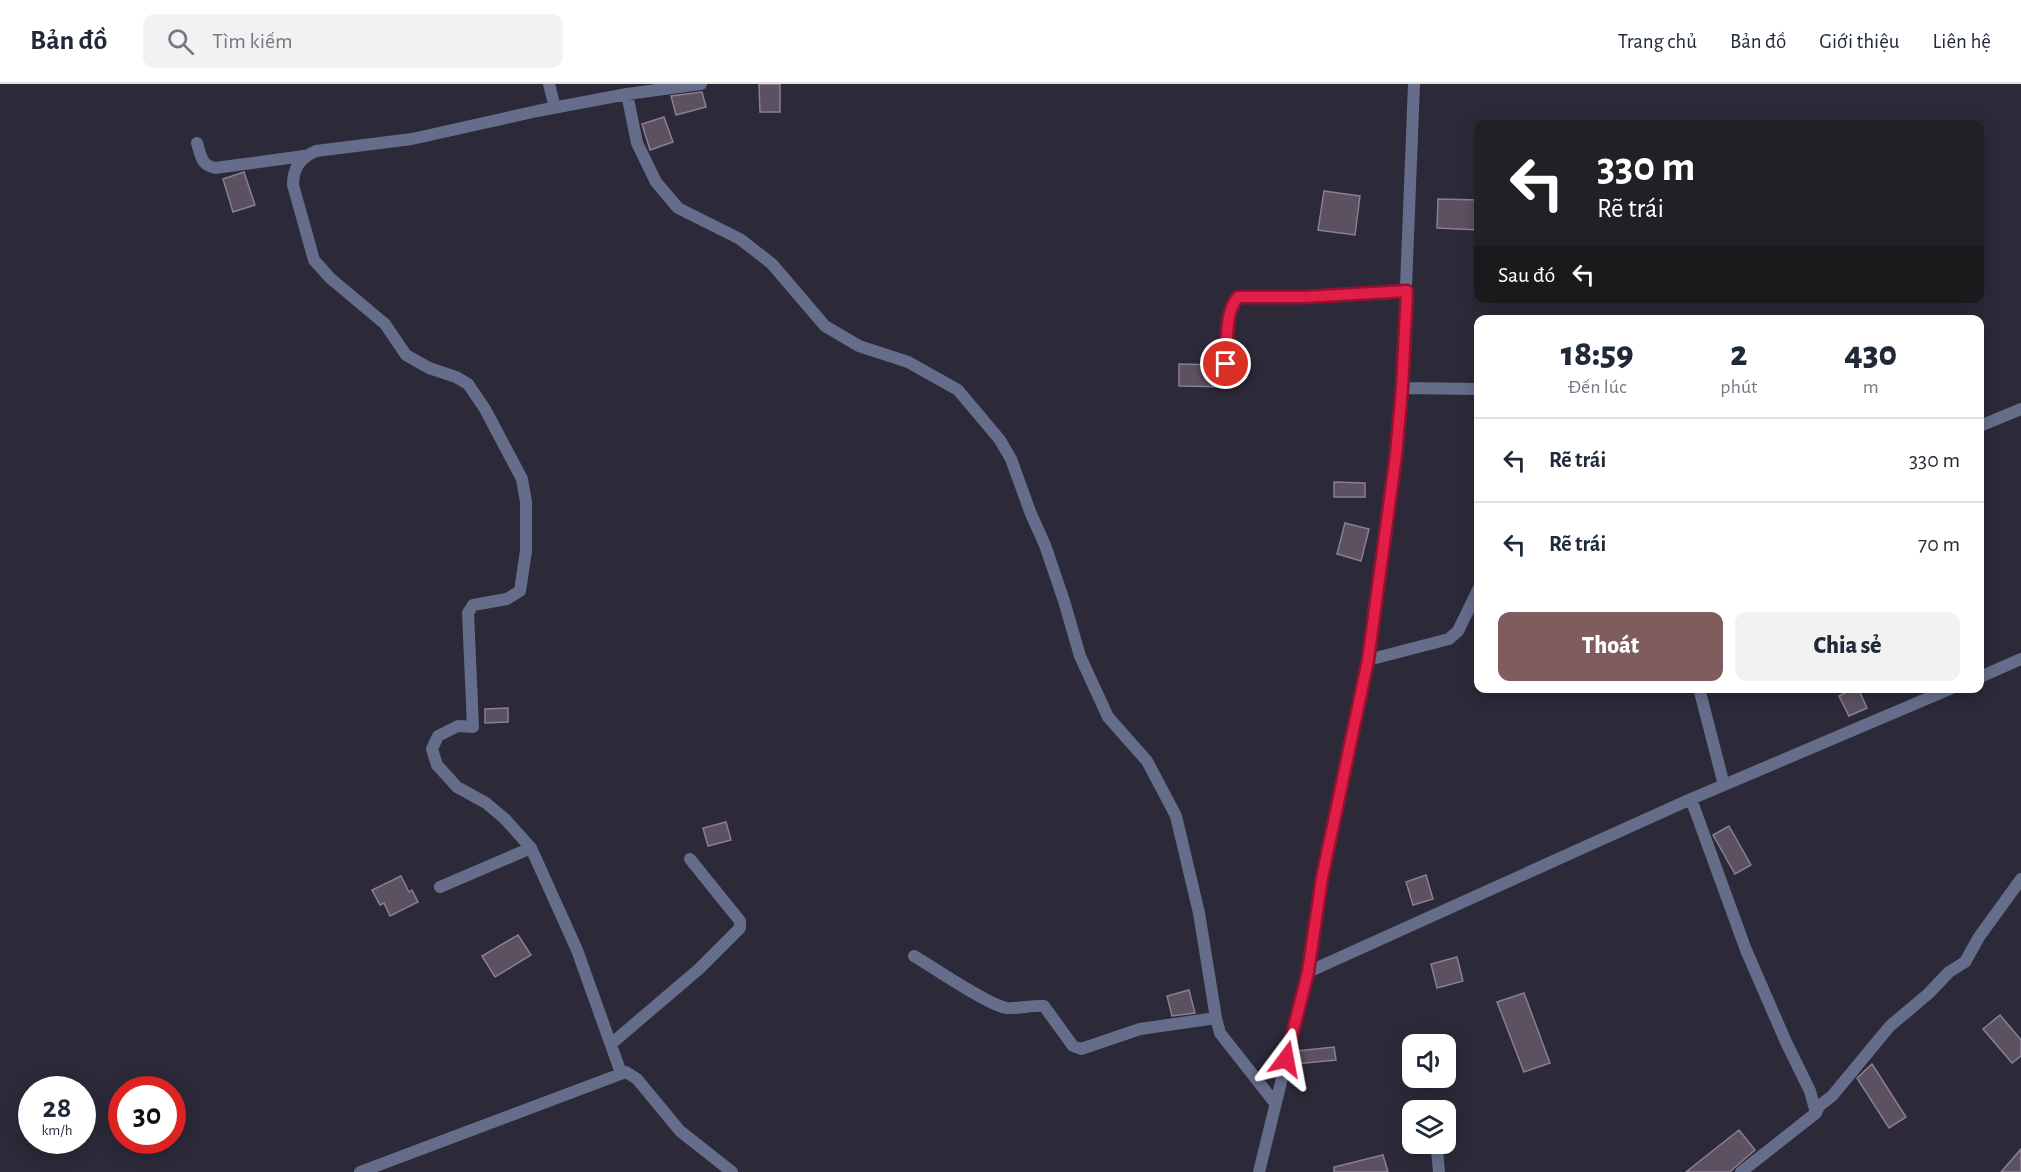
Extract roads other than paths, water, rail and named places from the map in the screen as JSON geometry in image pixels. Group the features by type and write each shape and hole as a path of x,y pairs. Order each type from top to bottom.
{"street":[{"path":"549,84 555,108"},
{"path":"196,143 202,161 207,166 215,168 304,156 316,151 412,139 627,94 701,84"},
{"path":"1259,1172 1308,972 1322,878 1368,660 1396,455 1402,388 1414,84"},
{"path":"627,94 637,143 656,182 678,208 740,239 772,264 825,326 859,346 908,362 958,390 1000,440 1011,459 1030,514 1045,545 1080,656 1108,717 1147,761 1176,816 1199,914 1220,1033 1275,1103"},
{"path":"304,156 295,170 293,185 314,260 330,278 385,324 406,354 429,368 456,377 468,384 485,409 522,479 526,502 526,551 520,591 507,599 473,605 468,613 473,727 458,726 438,736 432,749 437,765 457,788 486,803 505,819 531,848 577,950 621,1073"},
{"path":"1226,364 1230,314 1232,304 1238,297 1305,297 1407,291"},
{"path":"1402,388 1474,389"},
{"path":"1984,424 2021,409"},
{"path":"1368,660 1449,639 1458,631 1474,598"},
{"path":"1984,675 2021,659"},
{"path":"1700,693 1724,785"},
{"path":"1308,972 1691,799 1940,693"},
{"path":"1691,799 1746,950 1810,1091 1816,1113"},
{"path":"440,887 531,848"},
{"path":"611,1044 699,969 741,928 740,921 690,859"},
{"path":"1741,1172 1816,1113 1819,1106 1832,1096 1890,1026 1928,994 1949,972 1965,962 1979,937 2021,879"},
{"path":"914,956 989,1001 1007,1008 1029,1005 1044,1006 1073,1046 1081,1049 1140,1029 1216,1018"},
{"path":"360,1172 621,1073 630,1073 637,1079 680,1131 732,1172"},
{"path":"1437,1154 1439,1172"}]}
